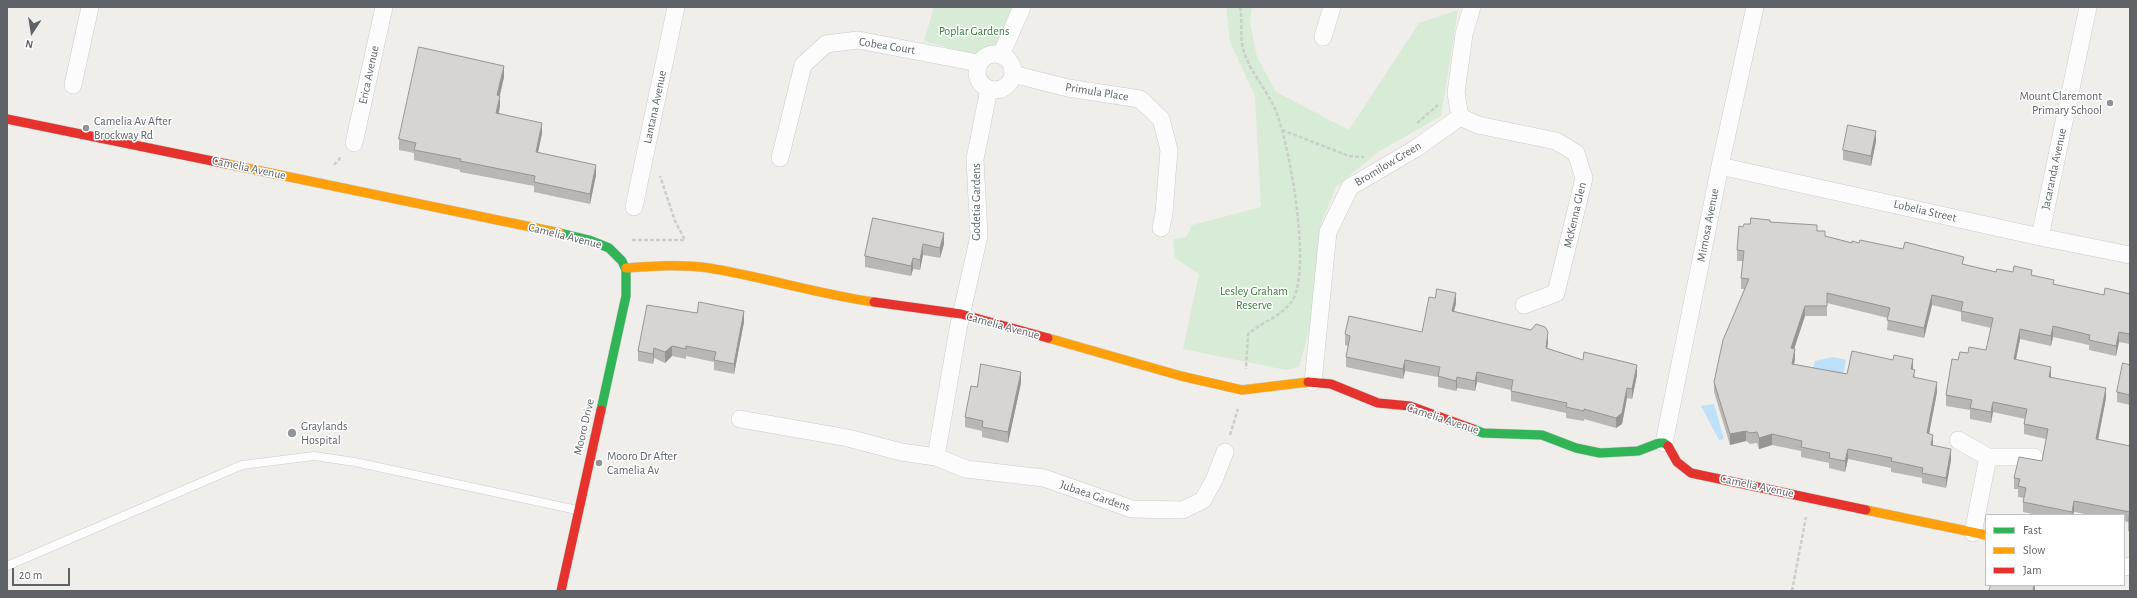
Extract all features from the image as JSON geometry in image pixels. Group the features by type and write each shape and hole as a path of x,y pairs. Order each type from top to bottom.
{"street":[{"path":"74,85 90,7"},
{"name":"Erica Avenue","path":"354,143 384,7"},
{"name":"Lantana Avenue","path":"634,207 676,7"},
{"path":"1001,55 1022,7"},
{"path":"1323,37 1332,7"},
{"path":"1460,117 1456,93 1464,34 1472,7"},
{"name":"Mimosa Avenue","path":"1664,443 1720,166 1755,7"},
{"name":"Jacaranda Avenue","path":"2040,236 2088,7"},
{"name":"Cobea Court","path":"780,158 802,65 826,44 858,40 978,63"},
{"path":"988,54 1001,55 1011,63 1013,74 1008,85 996,90 989,90 979,82 976,69 978,63 988,54"},
{"name":"Primula Place","path":"1013,74 1068,88 1140,98 1161,120 1169,150 1164,213 1161,228"},
{"name":"Godetia Gardens","path":"961,314 979,236 975,159 989,90"},
{"name":"McKenna Glen","path":"1460,117 1478,125 1556,141 1576,153 1584,178 1556,293 1524,305"},
{"name":"Bromilow Green","path":"1313,382 1328,232 1350,187 1415,149 1460,117"},
{"name":"Camelia Avenue","path":"7,119 576,236 604,244 616,252 626,268 667,265 708,268 847,298 961,314 1181,376 1242,390 1302,381 1331,384 1378,403 1410,406 1483,432 1542,435 1576,448 1600,453 1638,451 1659,443 1664,443 1668,446 1677,462 1691,473 1980,534"},
{"name":"Lobelia Street","path":"1720,166 2040,236 2130,254"},
{"name":"Mooro Drive","path":"561,591 577,510 626,296 628,281 626,268"},
{"path":"936,457 961,314"},
{"name":"Jubaea Gardens","path":"740,419 848,438 901,452 936,457 966,469 1044,478 1132,509 1183,510 1203,500 1214,480 1225,452"},
{"path":"1958,440 1988,457 2034,456"},
{"path":"1980,534 1988,457"}],"lane":[{"path":"7,566 242,465 314,456 355,462 577,510"}],"path":[{"path":"1225,452 1241,400 1248,356 1248,334 1273,319 1291,302 1298,287 1299,218 1289,161 1277,113 1243,52 1240,7"},
{"path":"1414,127 1430,110 1456,93"},
{"path":"1281,130 1349,156 1369,157"},
{"path":"329,170 354,143"},
{"path":"628,240 686,240 675,221 658,169"},
{"path":"1792,591 1810,497"}],"green space":[{"name":"Poplar Gardens","path":"934,7 1018,7 1005,46 975,55 924,41"},
{"name":"Lesley Graham Reserve","path":"1226,7 1252,7 1250,23 1257,57 1276,92 1349,130 1419,23 1458,10 1441,116 1378,152 1336,187 1321,224 1311,323 1299,367 1286,370 1183,349 1199,274 1175,258 1173,239 1186,237 1192,225 1261,207 1255,96 1230,42"}],"water":[{"path":"1833,357 1846,360 1843,376 1813,369 1815,361"},
{"path":"1714,404 1724,439 1719,440 1701,406"}],"building":[{"path":"419,47 504,66 497,95 500,96 496,113 542,123 536,152 596,165 590,194 534,182 535,176 414,150 416,143 399,139"},
{"path":"1848,125 1876,131 1871,156 1843,150"},
{"path":"873,218 944,233 940,248 923,244 920,260 913,258 911,266 865,256"},
{"path":"1751,218 1770,220 1770,222 1817,225 1817,231 1825,231 1825,236 1852,243 1852,241 1859,243 1860,240 1903,249 1905,242 1964,257 1962,264 1996,272 1997,269 2013,272 2014,266 2032,270 2031,275 2054,280 2053,284 2104,295 2105,288 2130,294 2130,334 2119,332 2116,346 2089,340 2090,335 2053,326 2051,336 2020,329 2014,359 2051,367 2049,377 2106,388 2096,439 2130,446 2130,512 2074,501 2072,512 2023,502 2026,488 2018,486 2020,479 2014,478 2019,457 2042,461 2048,429 2024,424 2027,409 1993,402 1991,412 1970,408 1972,400 1946,395 1952,359 1958,360 1960,352 1968,353 1969,347 1986,350 1993,318 1961,311 1963,302 1932,295 1924,328 1887,320 1890,308 1827,293 1827,306 1805,306 1791,348 1795,349 1792,364 1847,374 1852,351 1893,360 1894,355 1913,359 1911,369 1915,370 1913,377 1937,382 1927,433 1933,435 1931,445 1951,449 1946,478 1922,473 1923,468 1891,461 1892,458 1848,449 1845,461 1829,458 1830,453 1801,447 1802,441 1772,434 1759,438 1757,432 1750,433 1746,431 1730,434 1714,382 1723,340 1749,279 1741,278 1744,251 1737,250 1739,226 1743,227 1744,224 1750,224"},
{"path":"1437,289 1456,293 1452,311 1531,330 1536,324 1545,327 1548,332 1546,348 1583,360 1584,352 1637,365 1632,389 1627,388 1622,413 1616,418 1584,409 1584,411 1566,407 1567,403 1511,391 1513,380 1477,372 1475,381 1457,377 1456,381 1438,376 1440,367 1405,360 1403,369 1346,357 1350,336 1345,334 1349,316 1422,332 1429,297 1435,298"},
{"path":"699,302 744,311 734,364 714,360 716,352 686,346 686,349 672,346 665,352 654,348 653,354 638,351 647,305 697,313"},
{"path":"2123,363 2130,365 2130,395 2117,392"},
{"path":"981,364 1021,372 1008,432 982,427 983,421 965,417 971,386 977,387"},
{"path":"1991,586 2034,586 2033,591 1989,591"}],"traffic: fast":[{"path":"560,233 589,240 609,248 622,261 626,270 626,296 601,410"},
{"path":"1473,429 1483,433 1542,435 1576,448 1600,453 1638,451 1659,443 1664,443 1668,446"}],"traffic: slow":[{"path":"227,164 560,233"},
{"path":"626,268 657,266 709,268 832,295 874,302"},
{"path":"1048,338 1181,376 1242,390 1308,382"},
{"path":"1866,510 1985,535"}],"traffic: jam":[{"path":"7,119 227,164"},
{"path":"874,302 961,314 1048,338"},
{"path":"1308,382 1331,384 1378,403 1410,406 1473,429"},
{"path":"561,591 601,410"},
{"path":"1668,446 1677,462 1691,473 1866,510"}],"place":[{"name":"Mount Claremont Primary School","path":"2110,103"},
{"name":"Camelia Av After Brockway Rd","path":"86,128"},
{"name":"Graylands Hospital","path":"292,433"},
{"name":"Mooro Dr After Camelia Av","path":"599,463"}]}
